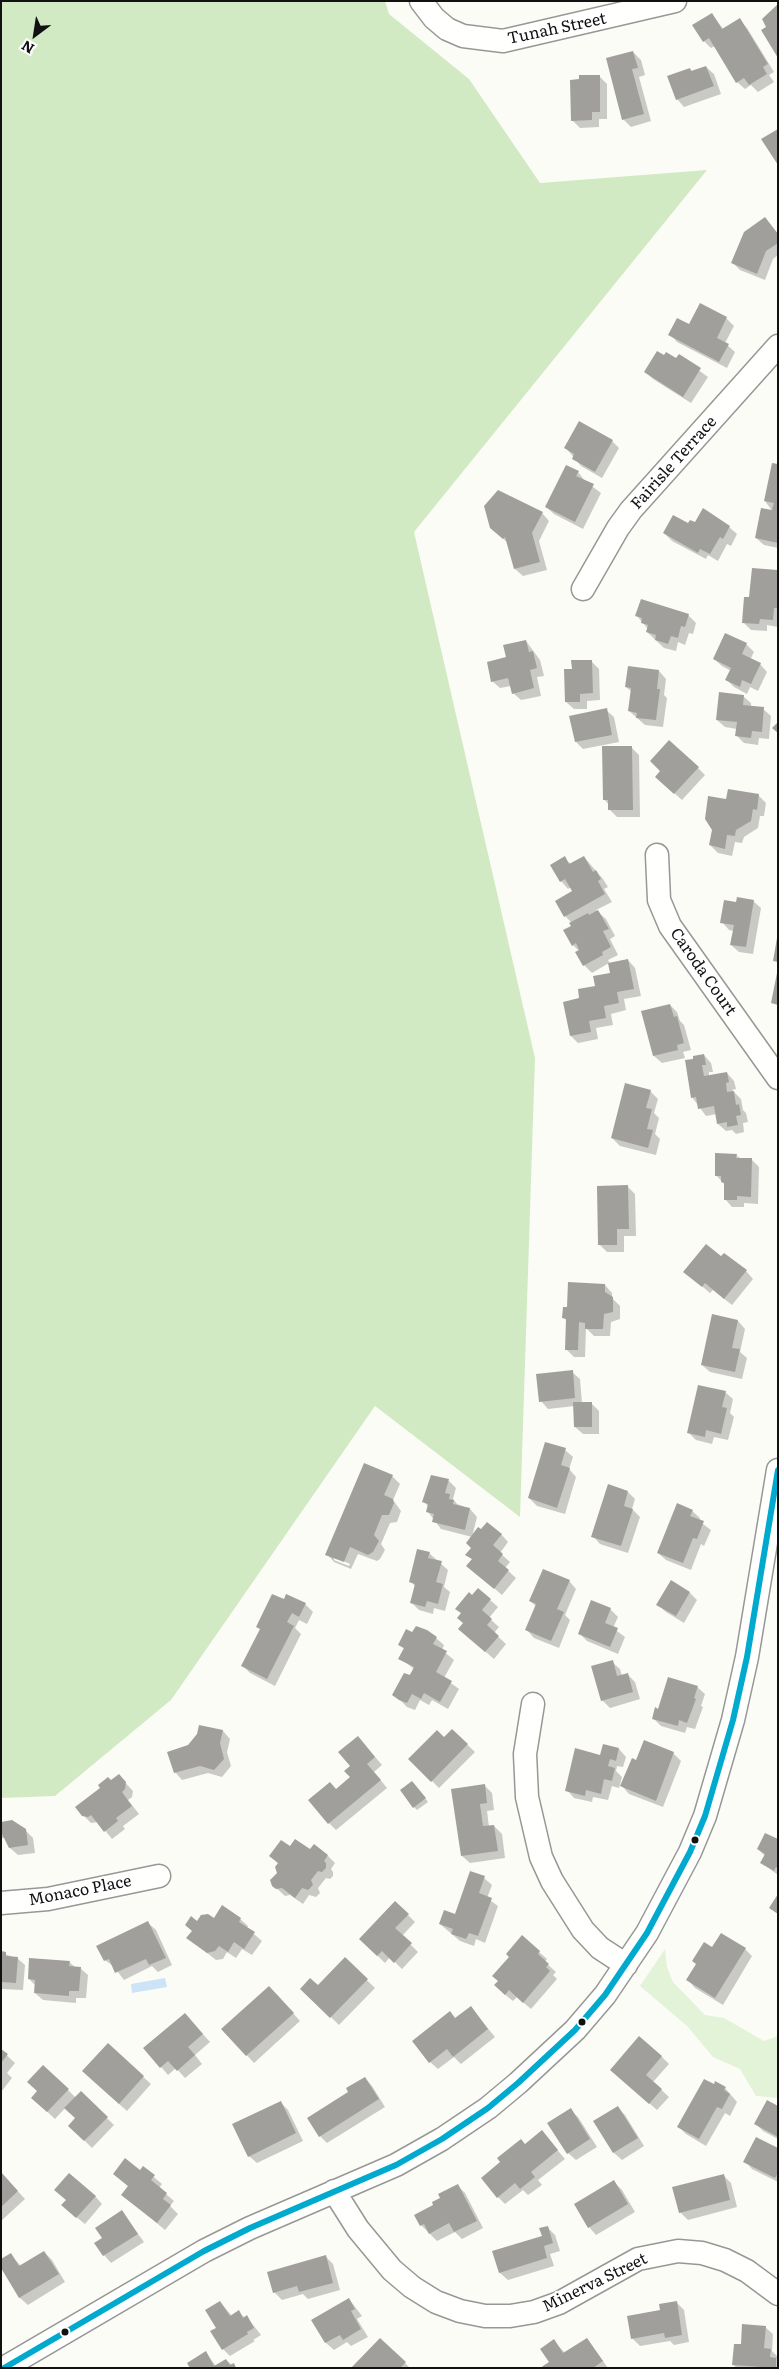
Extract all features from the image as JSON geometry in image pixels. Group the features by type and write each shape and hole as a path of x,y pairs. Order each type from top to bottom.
{"street":[{"name":"Tunah Street","path":"421,1 434,18 447,29 463,36 503,41 676,1"},
{"name":"Fairisle Terrace","path":"583,589 618,528 631,510 778,346"},
{"name":"Caroda Court","path":"657,855 659,900 670,926 778,1078"},
{"path":"6,2359 204,2251 250,2228 396,2165 442,2139 488,2108 548,2057 575,2030 605,1995 658,1914 690,1852 716,1784 747,1657 778,1470"},
{"path":"533,1704 525,1754 527,1788 533,1829 541,1857 552,1881 583,1930 600,1948 626,1965"},
{"name":"Monaco Place","path":"1,1903 48,1899 159,1876"},
{"name":"Minerva Street","path":"334,2191 358,2230 392,2270 412,2287 436,2302 460,2311 485,2316 510,2316 534,2312 559,2303 638,2259 678,2251 702,2254 725,2260 747,2271 778,2294"}],"green space":[{"path":"1,1 385,1 389,14 469,79 540,183 707,170 414,532 535,1058 520,1517 375,1406 171,1700 55,1796 1,1798"},
{"path":"665,1949 667,1967 673,1982 705,2015 724,2018 764,2041 778,2036 778,2098 756,2096 740,2069 713,2057 687,2026 640,1986"}],"water":[{"path":"165,1978 167,1987 132,1993 131,1984"}],"building":[{"path":"778,4 778,58 761,30 766,27 762,19"},
{"path":"712,13 722,29 740,18 768,64 763,67 767,74 749,85 744,78 736,83 709,38 703,42 692,25"},
{"path":"633,51 638,68 632,69 644,114 622,120 606,58"},
{"path":"706,66 714,86 676,100 667,76 690,68 691,71"},
{"path":"579,75 600,75 600,112 592,112 592,120 571,121 570,80 579,79"},
{"path":"778,129 778,165 761,139"},
{"path":"765,217 778,234 778,243 766,251 757,274 731,263 744,232"},
{"path":"700,303 727,317 717,338 729,344 719,362 668,335 677,318 689,324"},
{"path":"657,351 664,355 666,352 676,358 679,354 701,368 683,397 644,372"},
{"path":"579,421 613,440 595,472 572,459 574,454 564,448"},
{"path":"772,463 778,464 778,543 755,538 761,508 772,510 774,503 764,501"},
{"path":"566,465 579,471 576,476 594,484 575,522 545,507"},
{"path":"498,490 543,512 532,533 540,562 514,569 505,537 503,539 490,528 484,506"},
{"path":"703,508 730,526 723,539 720,537 710,554 700,549 698,553 663,533 673,515 688,523 690,520 695,522"},
{"path":"752,568 778,570 777,608 774,608 773,620 760,619 759,624 742,623 744,597 749,597"},
{"path":"641,599 689,614 685,627 681,626 678,638 671,636 668,644 655,640 656,635 646,632 648,625 641,623 642,618 635,616"},
{"path":"725,633 747,643 742,654 761,663 751,684 742,680 740,687 725,680 731,668 713,659"},
{"path":"526,640 529,652 533,651 537,668 530,670 534,688 512,694 508,678 491,682 487,662 506,657 503,645"},
{"path":"571,660 592,660 593,693 580,694 580,702 565,702 564,669 572,669"},
{"path":"628,666 659,670 657,689 660,689 656,720 636,718 637,713 628,711 631,688 625,687"},
{"path":"719,692 744,695 743,705 764,707 762,732 752,731 751,738 735,736 737,722 716,720"},
{"path":"607,708 612,735 575,742 569,716"},
{"path":"778,722 778,733 772,728"},
{"path":"669,740 699,767 674,794 655,777 660,771 650,761"},
{"path":"602,746 632,746 633,810 608,810 608,800 603,800"},
{"path":"728,789 759,794 757,810 753,809 751,821 736,830 735,836 727,835 725,849 709,845 712,830 705,819 708,796 726,799"},
{"path":"565,856 569,864 584,856 593,872 596,870 601,879 598,881 605,894 564,917 555,901 572,891 565,879 560,882 550,865"},
{"path":"737,897 754,900 746,947 730,945 734,925 720,923 724,900 736,902"},
{"path":"598,910 609,929 603,931 611,947 602,952 603,955 583,966 575,952 579,950 576,943 572,946 563,930 571,926 569,923"},
{"path":"778,939 778,962 773,961"},
{"path":"628,959 634,989 617,992 619,1003 604,1006 606,1018 589,1021 591,1032 570,1036 563,1002 579,998 578,989 595,986 593,976 610,973 608,963"},
{"path":"778,973 778,1005 771,1003"},
{"path":"670,1004 674,1017 677,1016 684,1043 677,1045 678,1050 653,1056 641,1011"},
{"path":"704,1054 706,1065 702,1065 704,1076 727,1072 729,1082 726,1083 727,1092 734,1091 736,1105 739,1104 741,1115 736,1116 738,1125 727,1127 727,1122 717,1124 714,1106 698,1109 696,1097 691,1098 685,1060"},
{"path":"625,1083 651,1090 646,1108 652,1109 647,1129 653,1130 648,1148 611,1138"},
{"path":"715,1153 737,1154 736,1158 752,1158 751,1197 737,1196 737,1200 724,1200 724,1183 721,1182 721,1176 715,1176"},
{"path":"628,1185 629,1229 617,1229 617,1245 598,1245 597,1186"},
{"path":"706,1244 721,1256 724,1253 747,1270 724,1299 705,1283 702,1287 683,1272"},
{"path":"568,1282 605,1284 605,1292 613,1297 613,1312 604,1314 603,1329 585,1329 585,1323 579,1322 578,1350 565,1350 566,1319 562,1318 563,1307 567,1307"},
{"path":"712,1314 738,1320 732,1348 740,1349 735,1372 701,1365"},
{"path":"573,1370 575,1398 539,1402 536,1374"},
{"path":"698,1385 726,1391 722,1407 727,1408 721,1434 706,1430 705,1437 687,1433"},
{"path":"573,1402 592,1402 592,1427 574,1427"},
{"path":"545,1442 566,1448 561,1465 570,1468 557,1508 528,1498"},
{"path":"364,1463 393,1475 384,1495 393,1499 394,1503 389,1515 382,1515 374,1535 379,1541 373,1552 368,1555 350,1547 344,1562 325,1555"},
{"path":"431,1475 449,1479 445,1493 450,1494 449,1499 454,1500 453,1504 470,1508 465,1530 432,1522 434,1514 426,1512 428,1504 422,1502"},
{"path":"608,1484 628,1491 624,1506 633,1509 621,1546 591,1537"},
{"path":"677,1503 693,1510 690,1516 704,1521 697,1539 693,1538 683,1563 657,1553"},
{"path":"487,1522 502,1534 493,1545 503,1554 498,1561 509,1570 494,1589 466,1566 472,1559 465,1555 471,1548 466,1543 478,1527 481,1529"},
{"path":"417,1549 430,1552 428,1558 442,1561 436,1582 443,1584 438,1604 427,1601 425,1607 410,1603 415,1584 409,1582"},
{"path":"543,1569 570,1580 557,1609 564,1612 551,1641 525,1630 536,1604 529,1601"},
{"path":"671,1580 690,1592 676,1616 656,1605"},
{"path":"478,1588 491,1599 482,1610 492,1619 487,1625 499,1636 485,1652 458,1629 463,1623 457,1618 461,1613 455,1609 469,1592 472,1595"},
{"path":"272,1594 284,1599 286,1594 306,1603 299,1617 292,1613 287,1622 294,1626 267,1679 241,1666 260,1629 256,1627"},
{"path":"591,1600 611,1608 605,1623 618,1628 610,1647 578,1634"},
{"path":"416,1626 427,1630 437,1637 433,1644 447,1651 436,1672 452,1681 440,1702 424,1693 421,1699 412,1694 407,1703 392,1695 404,1673 410,1675 414,1667 398,1659 404,1648 398,1645 406,1629 412,1632"},
{"path":"613,1660 617,1676 628,1673 633,1692 601,1701 591,1666"},
{"path":"668,1677 698,1686 694,1698 696,1699 687,1723 679,1720 678,1726 652,1719 655,1707 658,1709"},
{"path":"199,1725 223,1730 220,1743 224,1759 214,1770 200,1766 174,1773 167,1752 188,1745 197,1734"},
{"path":"452,1729 468,1744 431,1782 408,1759 437,1730 444,1737"},
{"path":"358,1736 375,1757 367,1764 381,1780 328,1824 308,1800 330,1782 336,1789 350,1777 344,1771 350,1766 338,1752"},
{"path":"644,1740 674,1752 656,1801 620,1786 632,1758 636,1760"},
{"path":"603,1744 619,1748 616,1761 610,1759 608,1766 615,1768 612,1781 604,1779 601,1794 586,1790 585,1796 565,1791 575,1748 600,1755"},
{"path":"119,1774 126,1782 125,1789 122,1792 132,1806 116,1818 118,1821 104,1832 91,1815 88,1817 82,1816 75,1807 100,1788 98,1785 108,1777 111,1780"},
{"path":"412,1781 426,1798 413,1808 400,1790"},
{"path":"485,1784 487,1803 480,1804 483,1826 494,1825 498,1851 461,1856 451,1789"},
{"path":"12,1820 26,1829 28,1845 9,1848 1,1832 1,1822"},
{"path":"765,1833 778,1839 778,1868 776,1867 774,1871 760,1863 765,1854 757,1849"},
{"path":"295,1839 310,1849 314,1844 328,1855 324,1861 326,1868 322,1872 318,1871 311,1880 313,1885 308,1890 302,1888 295,1898 282,1888 276,1889 272,1886 270,1880 277,1873 275,1867 278,1863 269,1856 281,1840 290,1846"},
{"path":"470,1871 485,1876 479,1893 492,1898 478,1936 469,1933 466,1939 451,1934 453,1929 439,1924 444,1910 455,1914"},
{"path":"778,1894 778,1914 769,1908"},
{"path":"395,1901 409,1914 395,1928 412,1943 394,1963 382,1951 377,1956 359,1939"},
{"path":"222,1905 241,1918 239,1922 255,1932 244,1949 234,1942 228,1952 219,1946 215,1951 207,1953 186,1938 192,1931 185,1925 191,1916 197,1921 201,1915 208,1914 214,1918"},
{"path":"148,1921 166,1958 149,1965 146,1959 115,1973 109,1959 104,1961 96,1946"},
{"path":"721,1933 746,1948 715,1998 686,1980 696,1964 692,1961 704,1942 712,1947"},
{"path":"522,1935 540,1951 538,1954 549,1964 546,1967 550,1971 523,2003 509,1990 505,1995 494,1985 498,1981 492,1976 509,1957 506,1954"},
{"path":"1,1951 6,1952 6,1956 18,1957 16,1983 1,1982"},
{"path":"345,1957 368,1979 330,2018 300,1989 310,1978 318,1985"},
{"path":"29,1958 70,1961 69,1966 81,1967 79,1991 69,1991 69,1996 34,1993 35,1980 28,1979"},
{"path":"269,1986 294,2013 246,2056 221,2029"},
{"path":"471,2006 488,2029 453,2057 447,2049 429,2063 412,2041 450,2011 455,2018"},
{"path":"185,2013 203,2034 188,2047 195,2055 177,2071 168,2061 160,2068 143,2048"},
{"path":"639,2036 662,2056 646,2075 662,2089 649,2104 610,2070"},
{"path":"108,2043 144,2076 119,2104 82,2071"},
{"path":"1,2049 8,2054 1,2063"},
{"path":"43,2065 69,2089 47,2112 31,2098 37,2091 27,2082"},
{"path":"365,2077 379,2099 319,2137 307,2118 348,2092 346,2088"},
{"path":"704,2079 714,2084 715,2081 726,2087 724,2090 730,2094 722,2109 717,2107 699,2139 677,2127"},
{"path":"81,2091 108,2117 84,2141 68,2126 75,2118 64,2108"},
{"path":"767,2100 778,2106 778,2137 754,2124"},
{"path":"281,2101 296,2133 248,2157 232,2124"},
{"path":"618,2106 638,2138 613,2153 593,2121"},
{"path":"571,2108 590,2139 567,2154 547,2123"},
{"path":"542,2130 558,2150 531,2172 535,2177 520,2189 515,2183 497,2198 481,2178 500,2162 497,2158 521,2139 525,2144"},
{"path":"756,2137 778,2148 778,2173 775,2178 743,2162"},
{"path":"125,2158 140,2170 143,2166 155,2175 151,2180 167,2193 163,2199 171,2205 157,2223 121,2195 128,2186 113,2174"},
{"path":"1,2172 18,2191 1,2207"},
{"path":"69,2173 96,2196 76,2218 61,2205 66,2200 54,2190"},
{"path":"724,2174 730,2200 679,2213 672,2187"},
{"path":"614,2180 628,2204 588,2228 574,2204"},
{"path":"458,2184 477,2221 454,2232 449,2223 429,2234 424,2224 420,2226 414,2215 433,2205 432,2202 440,2198 438,2194"},
{"path":"122,2210 138,2234 103,2256 94,2243 102,2238 95,2228"},
{"path":"548,2226 553,2243 544,2246 547,2258 499,2273 492,2251 542,2236 539,2228"},
{"path":"44,2251 59,2274 19,2298 1,2268 1,2259 11,2253 19,2266"},
{"path":"326,2255 333,2283 299,2292 297,2286 273,2293 267,2272"},
{"path":"349,2298 355,2309 351,2311 361,2329 343,2340 340,2335 325,2343 311,2320"},
{"path":"220,2301 230,2316 239,2310 243,2318 247,2315 254,2328 247,2332 248,2334 222,2350 210,2331 216,2328 205,2310"},
{"path":"677,2301 682,2335 665,2338 664,2333 631,2339 627,2316 660,2310 659,2304"},
{"path":"742,2324 766,2326 764,2348 771,2349 770,2357 776,2358 776,2368 732,2365 734,2344 741,2344"},
{"path":"380,2338 406,2362 400,2368 351,2368"},
{"path":"587,2338 603,2361 593,2368 540,2368 549,2362 540,2349 554,2339 563,2353"},
{"path":"206,2351 214,2366 226,2359 230,2365 234,2363 236,2368 190,2368 187,2363"}],"transit line":[{"path":"4,2368 204,2251 250,2228 396,2165 442,2139 488,2108 575,2030 605,1995 647,1933 690,1852 705,1816 733,1720 747,1657 778,1470"}]}
